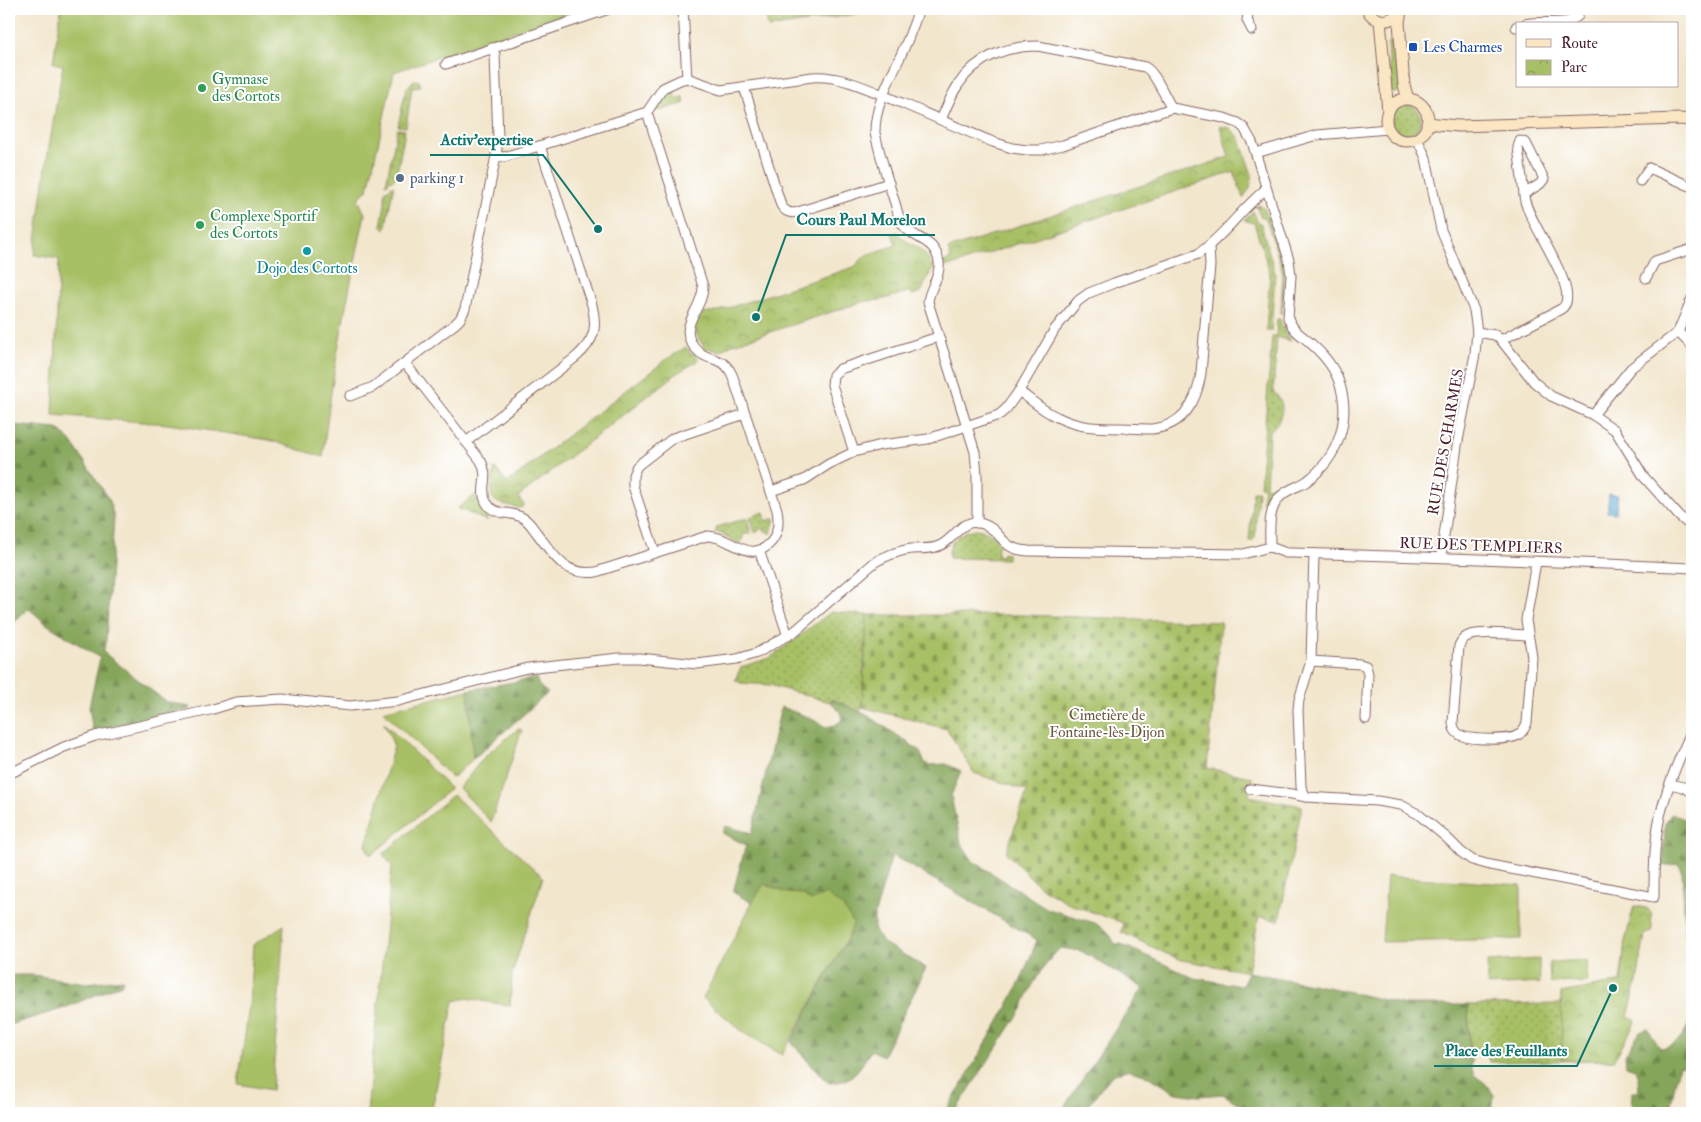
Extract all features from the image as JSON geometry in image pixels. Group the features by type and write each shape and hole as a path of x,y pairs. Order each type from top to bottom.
{"street":[{"path":"446,64 610,9"},
{"path":"683,9 687,78"},
{"path":"918,9 875,119 875,133 903,225 912,234 929,243 936,253 940,266 928,302 967,426 976,463 977,523"},
{"path":"1250,9 1247,20 1252,30"},
{"path":"1367,9 1374,18 1380,20 1392,19 1401,10"},
{"path":"1531,22 1567,22 1578,16 1578,9"},
{"path":"1401,10 1399,22 1404,85 1408,99"},
{"path":"1380,20 1388,129 1399,139 1408,141 1417,138 1424,132 1427,114 1418,102 1408,99 1395,103 1388,112"},
{"path":"941,120 958,84 972,68 991,55 1029,46 1038,46 1145,67 1155,76 1172,108"},
{"path":"350,396 373,387 405,363 460,319 465,309 498,139 495,55 492,48"},
{"path":"9,774 64,747 95,736 210,710 236,702 282,699 350,706 398,701 527,668 619,658 639,658 688,664 737,659 757,653 788,636 875,562 903,551 938,546 946,542 958,529 969,524 977,523 988,526 996,531 1007,544 1028,551 1244,554 1270,547 1272,511 1277,500 1306,481 1329,458 1342,431 1344,408 1339,381 1331,366 1318,350 1295,331 1288,318 1291,276 1289,260 1256,154 1248,134 1238,123 1224,118 1172,108 1063,145 1041,150 1027,150 993,142 840,79 824,76 721,90 687,78 663,88 646,112 504,157 496,156"},
{"path":"744,87 781,204 789,213 798,212 889,183"},
{"path":"405,363 481,461 485,470 483,495 487,504 498,512 515,514 525,519 565,567 579,572 596,572 710,535 725,539 737,548 744,550 759,550 773,539 779,518 729,369 720,361 700,352 690,339 689,322 700,302 703,286 646,112"},
{"path":"1427,123 1458,126 1592,120 1692,120"},
{"path":"1500,340 1561,309 1566,303 1567,298 1562,274 1526,208 1518,148 1520,124"},
{"path":"1256,154 1317,135 1388,129"},
{"name":"RUE DES CHARMES","path":"1417,138 1426,158 1441,230 1474,310 1477,332 1475,354 1457,446 1441,557"},
{"path":"1520,140 1526,143 1544,179 1540,184 1524,194"},
{"path":"466,442 583,351 589,344 595,330 595,315 540,146"},
{"path":"1640,181 1649,168 1692,187"},
{"path":"771,491 804,480 829,464 854,452 881,445 928,439 999,415 1006,409 1019,391 1055,329 1078,301 1089,293 1198,254 1209,247 1252,201 1266,189"},
{"path":"1019,391 1048,413 1067,422 1086,427 1152,429 1171,423 1184,415 1194,402 1202,373 1210,264 1209,247"},
{"path":"1646,278 1655,261 1692,249"},
{"path":"1592,415 1631,368 1678,332 1692,298"},
{"path":"1477,332 1495,335 1534,382 1551,396 1592,415 1615,430 1644,477 1679,516 1692,527"},
{"path":"1678,332 1692,346"},
{"path":"854,452 832,384 833,375 840,369 938,337"},
{"path":"655,552 632,480 635,469 640,462 673,438 745,414"},
{"name":"RUE DES TEMPLIERS","path":"1270,547 1286,553 1441,557 1692,568"},
{"path":"759,550 788,636"},
{"path":"1306,797 1301,787 1298,710 1299,700 1311,662 1314,554"},
{"path":"1528,635 1478,633 1466,636 1462,640 1459,646 1453,722 1454,728 1459,734 1472,738 1507,739 1520,734 1524,730 1527,723 1532,657 1526,620 1536,562"},
{"path":"1311,662 1360,664 1366,666 1368,674 1366,719"},
{"path":"1250,789 1306,797 1377,801 1401,805 1423,818 1472,860 1654,897 1654,864 1662,806 1692,730"},
{"path":"1670,784 1683,787 1692,792"}],"green space":[{"name":"Complexe Sportif des Cortots","path":"61,9 581,9 394,72 368,189 358,199 365,214 335,365 323,457 269,440 168,424 53,415 59,259 34,255 48,153 63,65 53,63"},
{"path":"765,9 887,9 768,28"},
{"path":"1388,43 1396,43 1400,91 1391,94"},
{"path":"414,80 419,81 421,86 412,87 406,127 398,126 406,89"},
{"path":"673,88 676,98 683,97 685,103 659,111 656,110 661,98"},
{"path":"1406,104 1416,109 1421,119 1416,129 1406,134 1396,129 1391,119 1396,109"},
{"path":"1220,126 1230,128 1239,137 1252,175 1250,188 1243,198 1234,172 931,271 921,292 912,295 911,291 881,300 865,301 730,345 719,352 708,348 696,358 699,360 679,372 518,497 524,505 521,508 502,504 493,498 491,487 495,468 507,483 667,359 686,347 692,355 704,346 698,338 696,330 697,321 702,313 719,311 854,267 866,255 896,245 892,234 897,232 925,253 931,266 951,259 948,249 1229,157"},
{"path":"397,129 405,130 396,177 386,184"},
{"path":"394,185 385,230 381,226 385,191"},
{"path":"1260,205 1265,209 1283,261 1285,273 1282,314 1283,274 1266,218 1260,216 1256,206"},
{"path":"1253,211 1257,221 1261,224 1275,273 1271,331 1266,331 1270,273 1254,223 1244,220"},
{"path":"1277,319 1280,319 1290,341 1277,337 1273,392 1281,401 1282,412 1277,423 1269,432 1266,487 1279,485 1264,502 1262,501 1264,487 1260,486 1272,337 1276,336"},
{"path":"9,415 14,425 58,429 71,441 110,501 114,518 106,641 103,652 165,701 189,707 190,709 93,731 89,707 100,658 48,625 28,608 9,628"},
{"path":"1253,491 1258,491 1255,538 1249,541"},
{"path":"476,494 478,503 486,513 487,521 458,508"},
{"path":"764,512 766,521 775,518 771,534 761,528 755,533 750,517"},
{"path":"747,518 751,534 744,534 740,545 715,532 717,527"},
{"path":"975,529 986,532 995,538 1001,544 998,547 997,555 1002,556 1003,552 1007,553 1007,559 949,558 950,547 956,538 964,532"},
{"path":"831,612 867,615 862,707 860,712 832,699 830,702 769,685 741,683 735,680 741,667 770,658"},
{"name":"Cimetière de Fontaine-lès-Dijon","path":"867,615 1022,615 1221,622 1207,768 1252,777 1249,796 1302,806 1279,921 1259,917 1248,972 1182,960 1169,955 1121,932 1123,923 1072,905 1039,886 1006,853 1027,791 974,773 947,729 862,707"},
{"path":"536,678 539,686 548,693 473,759 468,690"},
{"path":"468,690 473,759 452,778 383,711"},
{"path":"832,699 869,716 919,750 925,763 929,765 946,764 961,771 951,796 961,843 973,861 1048,909 1095,923 1109,933 1115,944 1121,944 1194,978 1242,986 1248,972 1337,989 1405,1005 1468,1005 1470,1052 1464,1052 1464,1057 1472,1059 1471,1067 1474,1075 1485,1083 1494,1095 1492,1113 1253,1113 1223,1094 1199,1096 1176,1093 1148,1076 1127,1070 1112,1075 1082,1113 1060,1113 1143,988 1081,951 1060,948 1038,977 1022,1009 954,1113 945,1113 1005,1011 1021,980 1037,940 892,855 874,917 874,928 882,942 926,968 883,1056 871,1050 859,1068 850,1077 829,1083 791,1042 850,933 802,894 787,893 764,884 752,903 733,892 746,845 722,833 725,826 752,833 781,707 808,717 826,727 835,725 842,720 840,712 830,702"},
{"path":"384,723 450,788 373,854 369,854 366,845 394,746"},
{"path":"518,729 522,730 491,822 459,788 485,756"},
{"path":"453,795 543,877 512,974 510,1006 467,998 454,1001 431,1113 367,1113 392,866 383,854"},
{"path":"1672,813 1692,824 1692,946 1685,934 1682,870 1678,864 1663,866 1665,823"},
{"path":"1387,876 1521,885 1521,939 1382,942"},
{"path":"764,884 787,893 802,894 811,901 826,894 843,907 853,923 850,933 782,1055 743,1032 703,998 752,903"},
{"path":"1634,906 1646,908 1651,912 1652,932 1645,934 1637,981 1628,1016 1636,1021 1614,1060 1489,1062 1487,1054 1484,1052 1472,1054 1470,1052 1468,1005 1561,1004 1561,993 1620,982 1625,942"},
{"path":"1634,906 1646,908 1651,912 1652,932 1645,934 1637,981 1628,1016 1636,1021 1614,1060 1562,1060 1561,993 1621,982 1625,942"},
{"path":"284,925 272,1090 238,1084 249,1006 253,945"},
{"path":"1539,959 1540,983 1488,986 1487,962"},
{"path":"1587,960 1588,982 1550,983 1549,962"},
{"path":"9,975 33,975 86,983 123,979 122,984 62,1009 9,1025"},
{"path":"1692,1015 1692,1067 1679,1066 1669,1113 1631,1113 1632,1092 1639,1092 1638,1077 1635,1069 1626,1066 1625,1055 1640,1032 1648,1029 1660,1048 1667,1047 1681,1037"}],"water":[{"path":"1609,494 1618,495 1616,513 1607,512"}],"place":[{"name":"Les Charmes","path":"1413,47"},
{"name":"Gymnase des Cortots","path":"202,88"},
{"name":"parking 1","path":"400,178"},
{"name":"Complexe Sportif des Cortots","path":"200,225"},
{"name":"Activ'expertise","path":"598,229"},
{"name":"Dojo des Cortots","path":"307,251"},
{"name":"Cours Paul Morelon","path":"756,317"},
{"name":"Place des Feuillants","path":"1613,988"}]}
